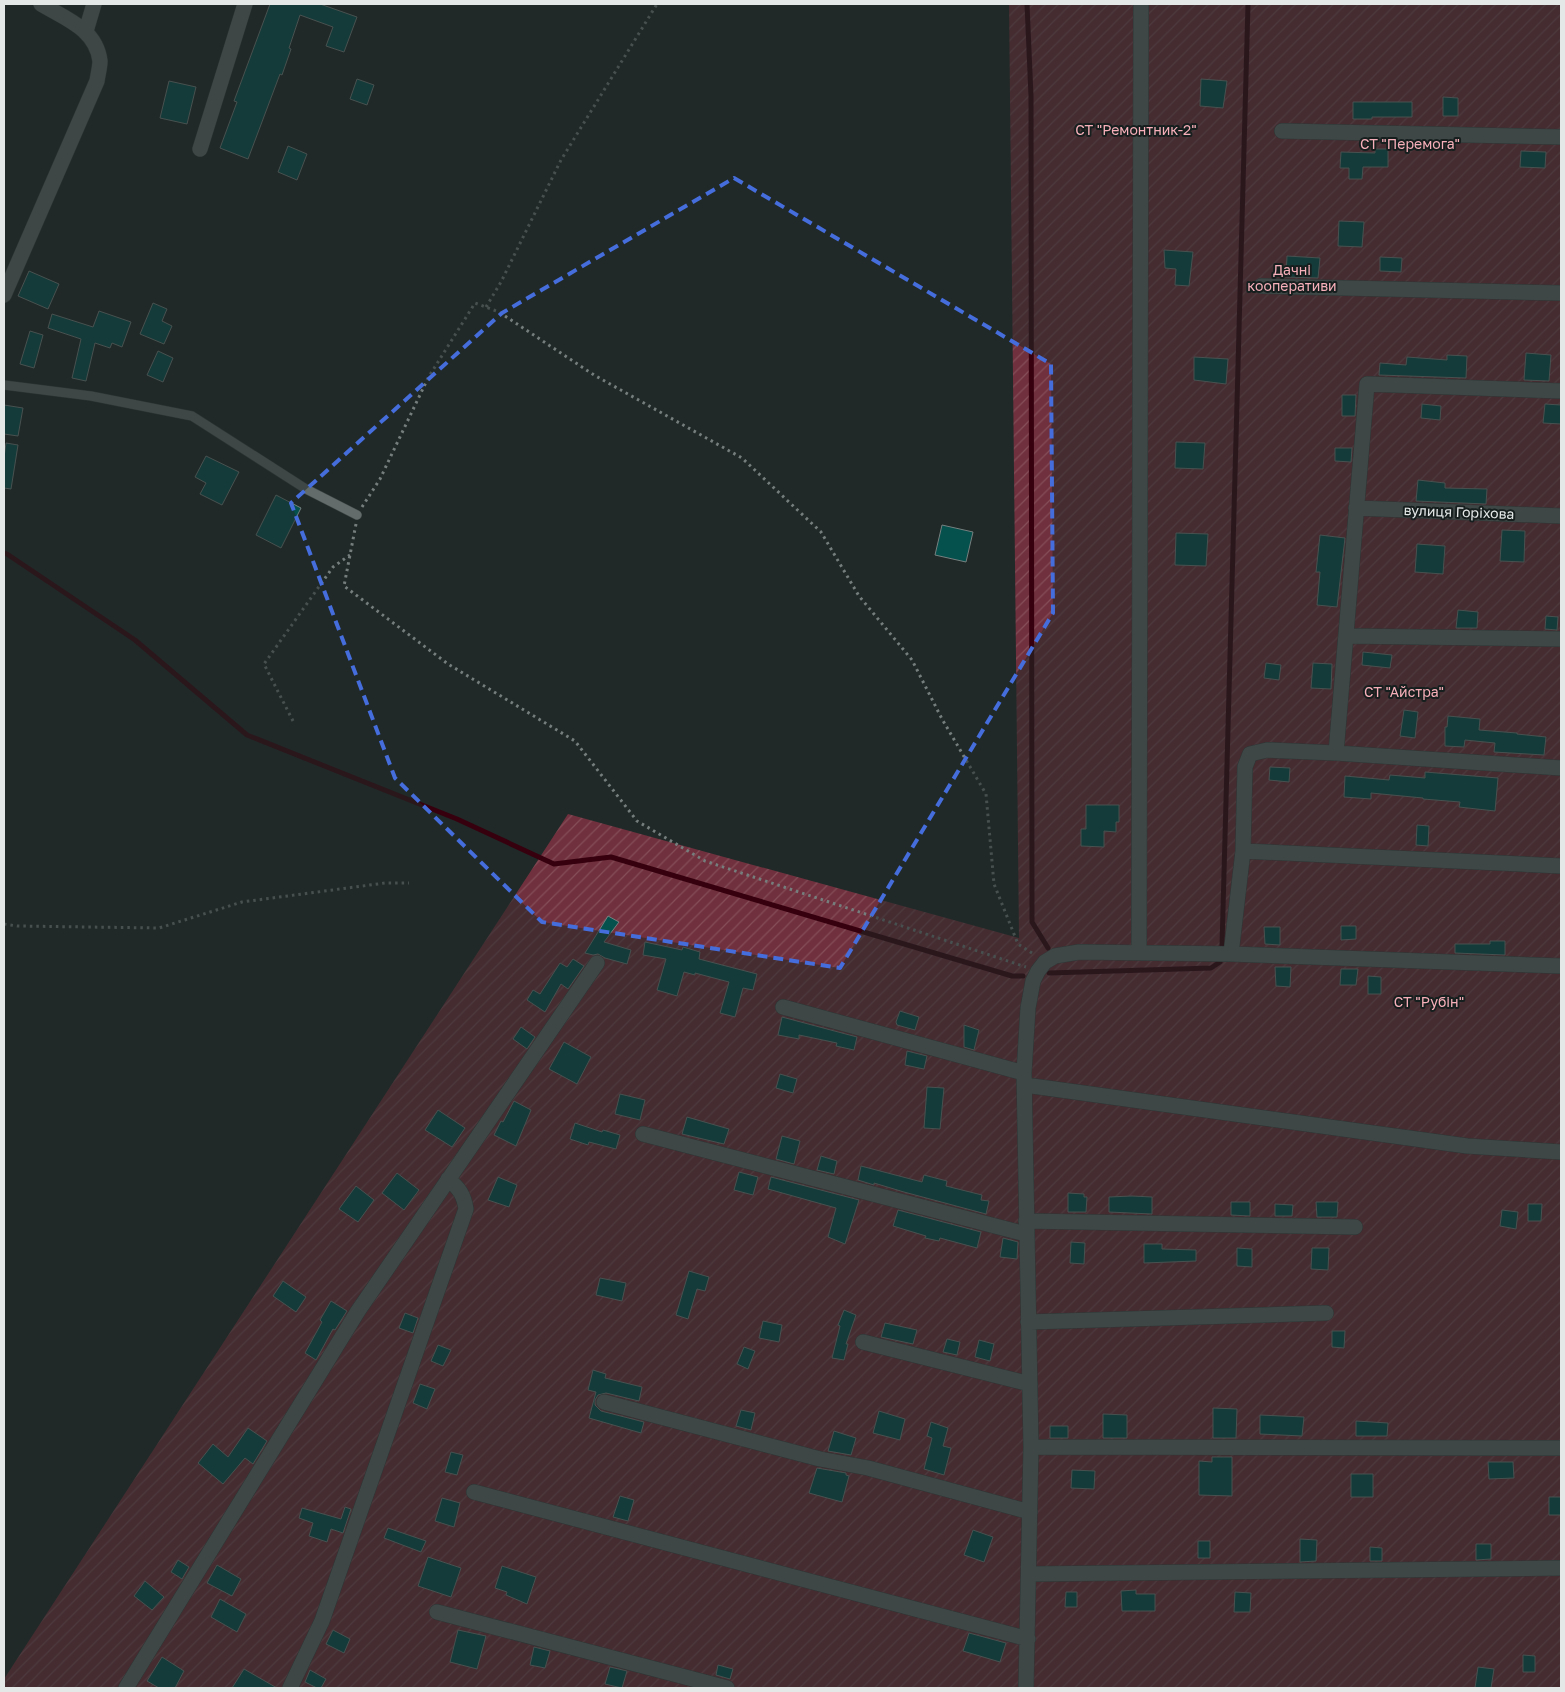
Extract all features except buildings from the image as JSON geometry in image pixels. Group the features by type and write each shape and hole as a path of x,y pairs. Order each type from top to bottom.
{"street":[{"path":"4,295 98,81 100,62 95,42 86,31 41,4"},
{"path":"86,31 94,4"},
{"path":"200,149 245,4"},
{"path":"1139,953 1141,4"},
{"path":"1282,131 1561,137"},
{"path":"1261,286 1561,293"},
{"path":"1336,753 1367,384 1561,391"},
{"name":"вулиця Горіхова","path":"1356,508 1561,516"},
{"path":"1346,636 1561,639"},
{"path":"1231,954 1243,851 1244,767 1250,754 1267,750 1336,753 1561,768"},
{"path":"1243,851 1561,866"},
{"path":"1026,1688 1030,1574 1031,1447 1025,1079 1028,1008 1033,981 1042,966 1055,956 1067,954 1139,953 1231,954 1561,966"},
{"path":"126,1688 358,1310 597,963"},
{"path":"784,1007 1025,1079 1467,1146 1561,1152"},
{"path":"643,1134 1026,1228 1355,1226"},
{"path":"290,1688 322,1621 466,1209 464,1198 458,1188 448,1180"},
{"path":"1028,1322 1326,1312"},
{"path":"863,1342 1030,1384"},
{"path":"604,1402 820,1459 868,1468 1030,1512"},
{"path":"1031,1447 1561,1448"},
{"path":"474,1492 1028,1639"},
{"path":"1030,1574 1561,1568"},
{"path":"437,1612 726,1688"}],"lane":[{"path":"4,385 91,396 192,416 306,489 357,516"}],"path":[{"path":"486,307 501,282 561,160 657,4"},
{"path":"475,303 499,312 594,374 742,458 821,532 858,596 912,660 942,719 986,794 994,884 1018,944 1042,966 705,861 637,821 575,741 448,664 344,586 357,516 380,479 428,378 475,303"},
{"path":"293,721 264,664 332,567 350,555"},
{"path":"4,924 17,926 159,928 242,902 385,883 409,883"}],"highlighted area":[{"path":"734,178 1051,364 1053,613 840,968 542,922 395,778 291,503 502,313"}],"green space":[{"path":"1009,4 1561,4 1561,1688 4,1688 4,1679 568,814 1019,938"}],"waterway":[{"path":"1027,4 1031,96 1032,922 1048,948"},
{"path":"1222,946 1248,4"},
{"path":"4,553 135,640 247,735 457,819 554,864 611,857 1012,976 1023,976"},
{"path":"1049,973 1211,968 1220,962"}],"park label":[{"name":"СТ \"Ремонтник-2\"","path":"1136,130"},
{"name":"СТ \"Перемога\"","path":"1410,144"},
{"name":"Дачні кооперативи","path":"1292,278"},
{"name":"СТ \"Айстра\"","path":"1404,692"},
{"name":"СТ \"Рубін\"","path":"1429,1002"}]}
